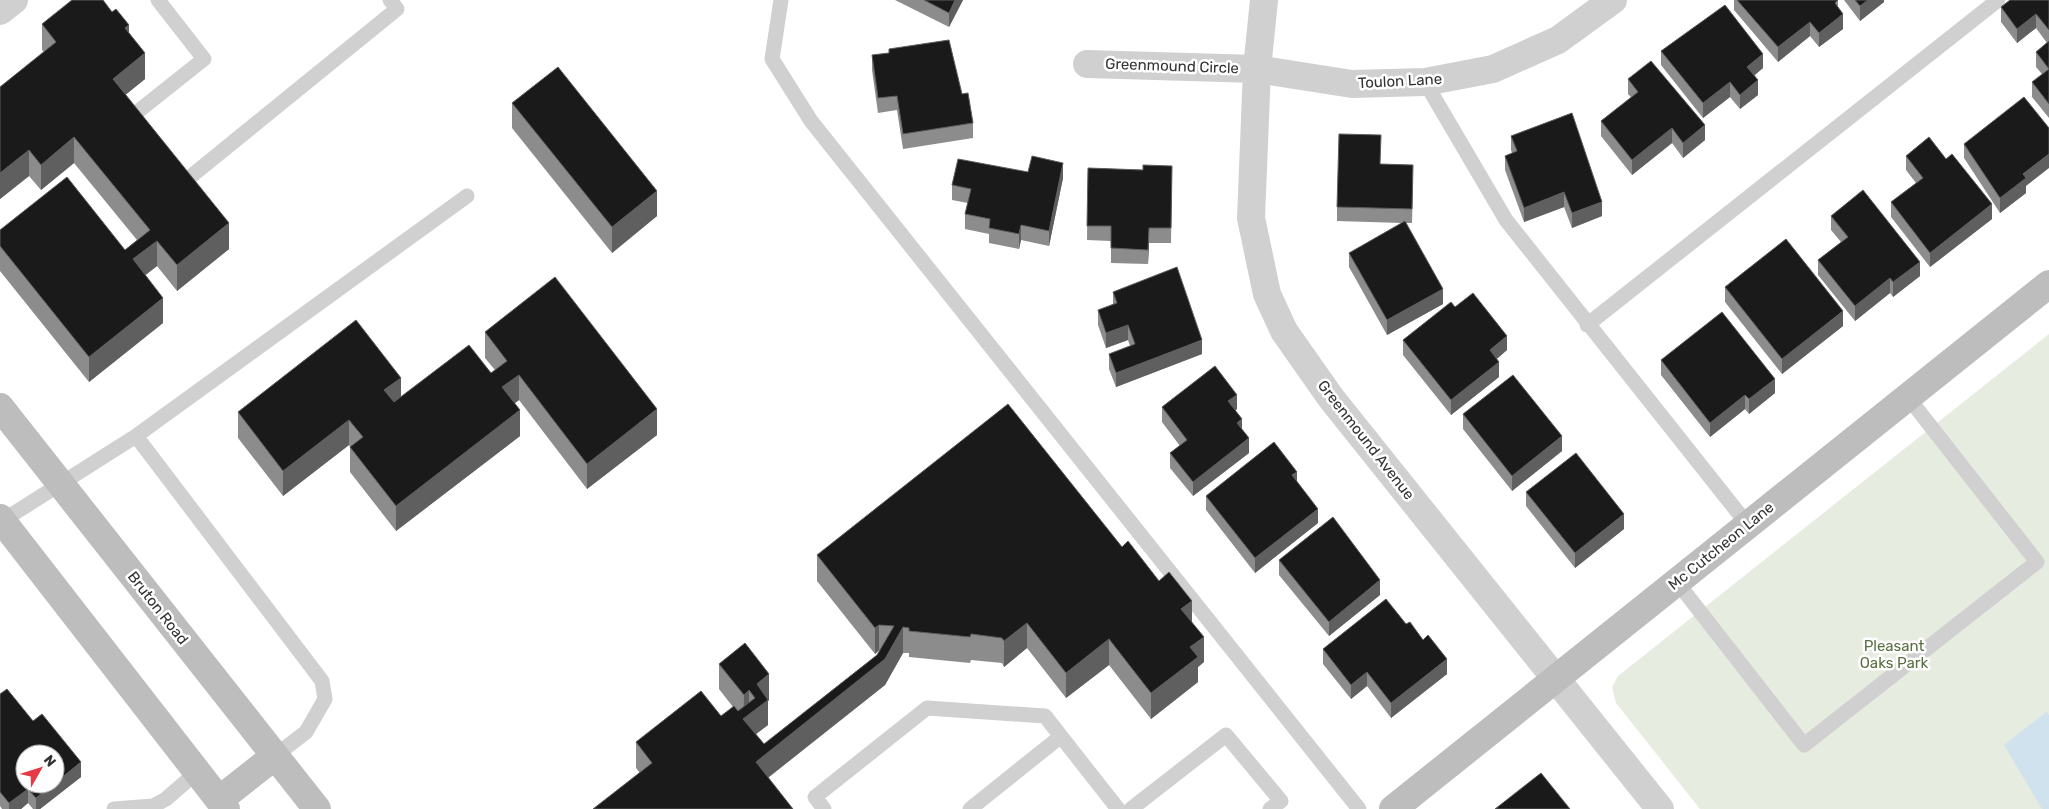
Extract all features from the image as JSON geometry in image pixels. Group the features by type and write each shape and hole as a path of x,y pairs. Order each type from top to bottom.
{"main road":[{"name":"Mc Cutcheon Lane","path":"1393,809 2049,284"},
{"name":"Bruton Road","path":"0,407 317,809"},
{"path":"1,520 222,805 276,756"}],"street":[{"path":"0,11 14,0"},
{"name":"Greenmound Avenue","path":"1264,0 1258,69 1252,218 1267,294 1284,331 1331,398 1660,809"},
{"name":"Toulon Lane","path":"1258,69 1352,84 1425,82 1493,69 1558,40 1613,0"},
{"name":"Greenmound Circle","path":"1087,64 1258,69"}],"lane":[{"path":"149,138 131,116 204,59 158,0"},
{"path":"166,160 184,182 397,9 390,0"},
{"path":"781,0 772,59 811,121 1359,809"},
{"path":"1587,324 1998,0"},
{"path":"1425,82 1506,220 1748,524"},
{"path":"1,520 61,485 136,436 467,196"},
{"path":"1677,582 1804,745 2043,558 1907,396"},
{"path":"136,436 322,681 325,699 306,732 276,756"},
{"path":"824,809 814,797 927,708 1045,716 1118,809"},
{"path":"1130,809 1226,735 1281,801 1270,809"},
{"path":"970,809 1060,737"},
{"path":"114,809 153,806 166,798 197,772"}],"green space":[{"name":"Pleasant Oaks Park","path":"2049,334 2049,809 1700,809 1616,703 1612,687 1618,676"}],"water":[{"path":"2046,712 2049,715 2049,809 2042,809 2004,745"}],"building":[{"path":"72,0 103,0 112,12 116,9 129,25 125,28 145,53 113,79 229,223 177,265 157,241 133,259 163,298 89,357 0,246 0,230 67,177 125,250 150,230 74,137 41,165 29,150 0,173 0,87 56,42 42,24"},
{"path":"924,0 955,0 949,13"},
{"path":"1737,0 1838,0 1835,3 1843,14 1819,33 1810,22 1778,47"},
{"path":"1855,0 1868,0 1860,6"},
{"path":"2010,0 2049,0 2049,30 2036,14 2017,29 2001,7"},
{"path":"1725,5 1763,54 1747,67 1758,80 1740,95 1730,82 1703,103 1661,51"},
{"path":"949,40 962,94 968,93 973,123 903,134 897,96 878,98 872,55 889,53 889,49"},
{"path":"2049,41 2049,69 2036,52"},
{"path":"1651,61 1705,125 1683,143 1672,128 1632,160 1601,121 1638,92 1628,79"},
{"path":"558,67 657,191 612,227 512,103"},
{"path":"2049,69 2049,104 2032,82"},
{"path":"2024,97 2049,128 2049,154 2023,174 2026,178 2000,198 1964,144"},
{"path":"1572,113 1602,202 1572,213 1564,192 1524,208 1505,156 1517,151 1511,136"},
{"path":"1339,134 1381,135 1380,164 1413,165 1412,209 1337,207"},
{"path":"1929,137 1946,159 1952,154 1992,204 1930,253 1891,202 1923,178 1906,156"},
{"path":"1032,156 1063,163 1049,231 1021,225 1019,234 989,228 990,219 965,214 971,189 952,185 958,159 1028,172"},
{"path":"1143,165 1172,166 1171,228 1149,228 1148,250 1111,248 1111,226 1087,226 1088,168 1143,170"},
{"path":"1863,190 1920,262 1893,282 1890,278 1855,306 1818,260 1848,237 1831,216"},
{"path":"1405,221 1443,289 1387,320 1349,253"},
{"path":"1786,239 1843,311 1782,359 1725,287"},
{"path":"1177,267 1202,340 1116,373 1109,354 1135,344 1128,325 1106,333 1098,310 1117,303 1113,292"},
{"path":"555,277 657,409 587,464 519,375 502,387 520,410 396,506 350,447 363,437 349,420 283,471 238,412 356,320 401,378 384,390 394,402 469,345 491,373 507,361 485,332"},
{"path":"1473,293 1507,336 1490,350 1499,362 1451,400 1403,340 1451,302 1455,307"},
{"path":"1722,312 1775,379 1749,399 1745,395 1710,423 1661,360"},
{"path":"1215,366 1237,395 1228,401 1242,419 1237,423 1249,438 1193,482 1170,453 1187,440 1162,407"},
{"path":"1513,375 1562,436 1512,476 1463,414"},
{"path":"1008,404 1122,547 1128,541 1159,581 1169,572 1192,601 1181,609 1204,637 1190,647 1198,657 1151,693 1109,639 1066,673 1027,623 1004,641 1002,638 971,634 970,637 909,631 909,628 903,627 885,659 756,762 793,809 593,809 652,763 636,742 701,691 721,716 734,706 738,711 755,698 749,690 744,695 719,664 745,643 769,674 757,684 768,700 743,719 764,744 877,655 894,626 879,625 875,628 817,555"},
{"path":"1274,442 1297,472 1292,475 1318,509 1255,558 1206,496"},
{"path":"1576,453 1624,514 1575,553 1526,492"},
{"path":"1333,517 1380,580 1329,622 1279,560"},
{"path":"1386,599 1406,624 1410,622 1423,640 1428,635 1447,659 1391,703 1367,672 1351,685 1323,649"},
{"path":"7,689 33,721 42,714 81,762 65,775 65,744 15,744 15,794 21,794 9,803 0,792 0,694"},
{"path":"1541,773 1570,809 1495,809"},
{"path":"32,794 41,794 36,798"}]}
